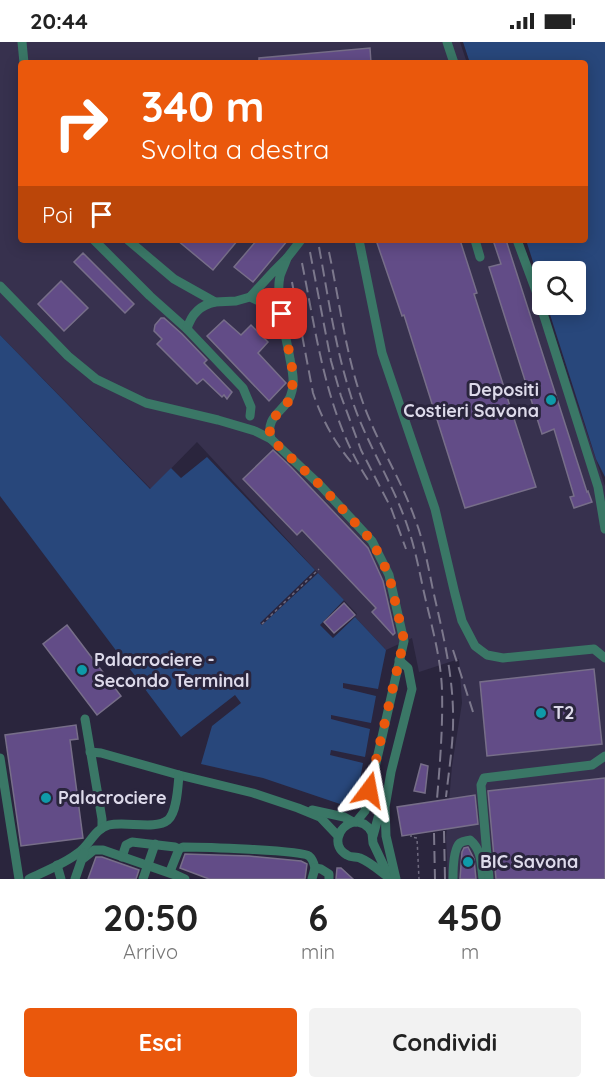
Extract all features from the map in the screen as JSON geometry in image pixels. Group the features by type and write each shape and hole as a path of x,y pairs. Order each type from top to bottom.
{"street":[{"path":"22,42 24,60"},
{"path":"447,42 453,60"},
{"path":"97,243 187,329 243,388 251,407 250,416"},
{"path":"132,243 174,279 214,302"},
{"path":"187,329 196,311 206,304 236,302 250,297 299,243"},
{"path":"360,243 382,353 435,509 462,621 475,646 487,655 503,658 594,649 605,658"},
{"path":"476,243 480,257"},
{"path":"518,243 536,291 598,487 605,529"},
{"path":"271,439 269,426 287,404 292,391 293,373 278,291 280,274 287,258"},
{"path":"0,286 68,356 96,379 146,403 218,420 271,439 321,486 372,541 389,575 404,640 399,660 364,811 354,822 344,827 338,836 338,843 343,852 352,857 359,857 368,852 373,840 412,689 408,668 399,660"},
{"path":"250,297 282,314"},
{"path":"600,503 605,514"},
{"path":"85,719 102,828"},
{"path":"90,752 253,793 298,808 326,821 338,836"},
{"path":"489,879 481,785 484,778 592,765 605,756"},
{"path":"0,758 19,879"},
{"path":"35,878 77,855 102,828 110,825 159,824 168,820 174,810 179,775"},
{"path":"386,792 384,820 396,879"},
{"path":"298,808 344,817 364,824 369,828 390,879"},
{"path":"453,879 457,848 460,843 470,840 476,845 480,855 483,879"},
{"path":"122,857 126,845 132,842 178,849 183,847 306,854 312,860 315,868 312,879"},
{"path":"75,879 84,858 86,843"},
{"path":"142,879 155,844"},
{"path":"175,875 171,869 178,849"},
{"path":"84,858 94,850 103,850 185,879"},
{"path":"359,857 390,879"},
{"path":"57,865 61,879"},
{"path":"315,868 329,874 329,879"}],"path":[{"path":"262,624 319,569"},
{"path":"411,834 411,837 417,838 418,879"}],"shaded area":[{"path":"0,42 460,42 466,60 18,60 18,243 523,243 532,270 532,315 547,315 605,486 605,879 448,879 446,837 452,766 462,703 459,659 419,672 412,638 386,650 355,617 357,614 197,442 151,489 0,335"}],"water":[{"path":"463,42 605,42 605,477 596,459 550,315 586,315 586,261 533,261 527,243 588,243 588,60 469,60"},
{"path":"0,335 150,489 171,468 181,478 207,457 315,570 260,623 262,625 318,573 344,600 320,625 333,638 355,617 386,650 378,689 343,683 343,688 376,696 371,723 331,715 331,719 370,729 365,757 331,750 330,755 363,763 357,797 343,805 263,778 201,764 212,726 241,703 235,695 181,737 0,496"}],"building":[{"path":"370,48 371,60 259,60 259,58"},
{"path":"181,243 236,243 213,270"},
{"path":"254,243 286,243 253,282 234,267"},
{"path":"377,243 461,243 477,293 474,294 536,487 465,508 404,315 402,316"},
{"path":"494,243 507,243 592,502 574,508 570,497 574,496 554,429 542,434 489,267 501,264"},
{"path":"83,253 134,304 125,313 74,262"},
{"path":"61,281 88,308 64,331 38,304"},
{"path":"161,318 164,318 182,334 207,360 204,363 232,392 227,399 203,379 197,384 157,344 162,339 154,331 155,325"},
{"path":"224,320 241,335 251,325 268,342 258,353 286,383 269,401 207,336"},
{"path":"273,450 368,548 383,581 395,633 393,635 372,612 376,608 302,530 297,535 243,479"},
{"path":"344,603 355,615 334,633 324,622"},
{"name":"Palacrociere - Secondo Terminal","path":"67,625 121,696 97,715 43,644"},
{"name":"T2","path":"594,669 602,744 487,756 480,682"},
{"name":"Palacrociere","path":"76,725 78,739 70,740 83,838 21,846 5,735"},
{"path":"421,764 428,766 425,793 414,791"},
{"path":"605,778 605,879 496,879 488,791"},
{"path":"475,795 478,824 402,836 397,807"},
{"name":"BIC Savona","path":"468,847 474,859 476,879 460,879 462,852"},
{"path":"185,854 249,856 301,861 307,864 305,879 209,879 180,868"},
{"path":"96,857 139,870 136,879 88,879"},
{"path":"337,868 341,868 353,879 336,879"}],"railway":[{"path":"319,247 332,321 345,375 363,428 403,513 416,555 436,643 442,704 437,799"},
{"path":"310,252 331,361 341,396 361,450 391,508 406,549"},
{"path":"329,252 355,377 372,426 409,503 426,554 451,680 452,744 446,797"},
{"path":"302,263 318,347 333,402 342,429 368,480"},
{"path":"292,282 313,393 329,430 352,463"},
{"path":"453,650 473,712"},
{"path":"444,831 445,879"},
{"path":"434,833 435,879"}],"place":[{"name":"Depositi Costieri Savona","path":"551,400"},
{"name":"Palacrociere - Secondo Terminal","path":"82,670"},
{"name":"T2","path":"541,713"},
{"name":"Palacrociere","path":"46,798"},
{"name":"BIC Savona","path":"468,862"}],"route":[{"path":"282,314 293,373 292,391 287,404 269,426 271,439 321,486 372,541 389,575 404,640 369,790"}]}
